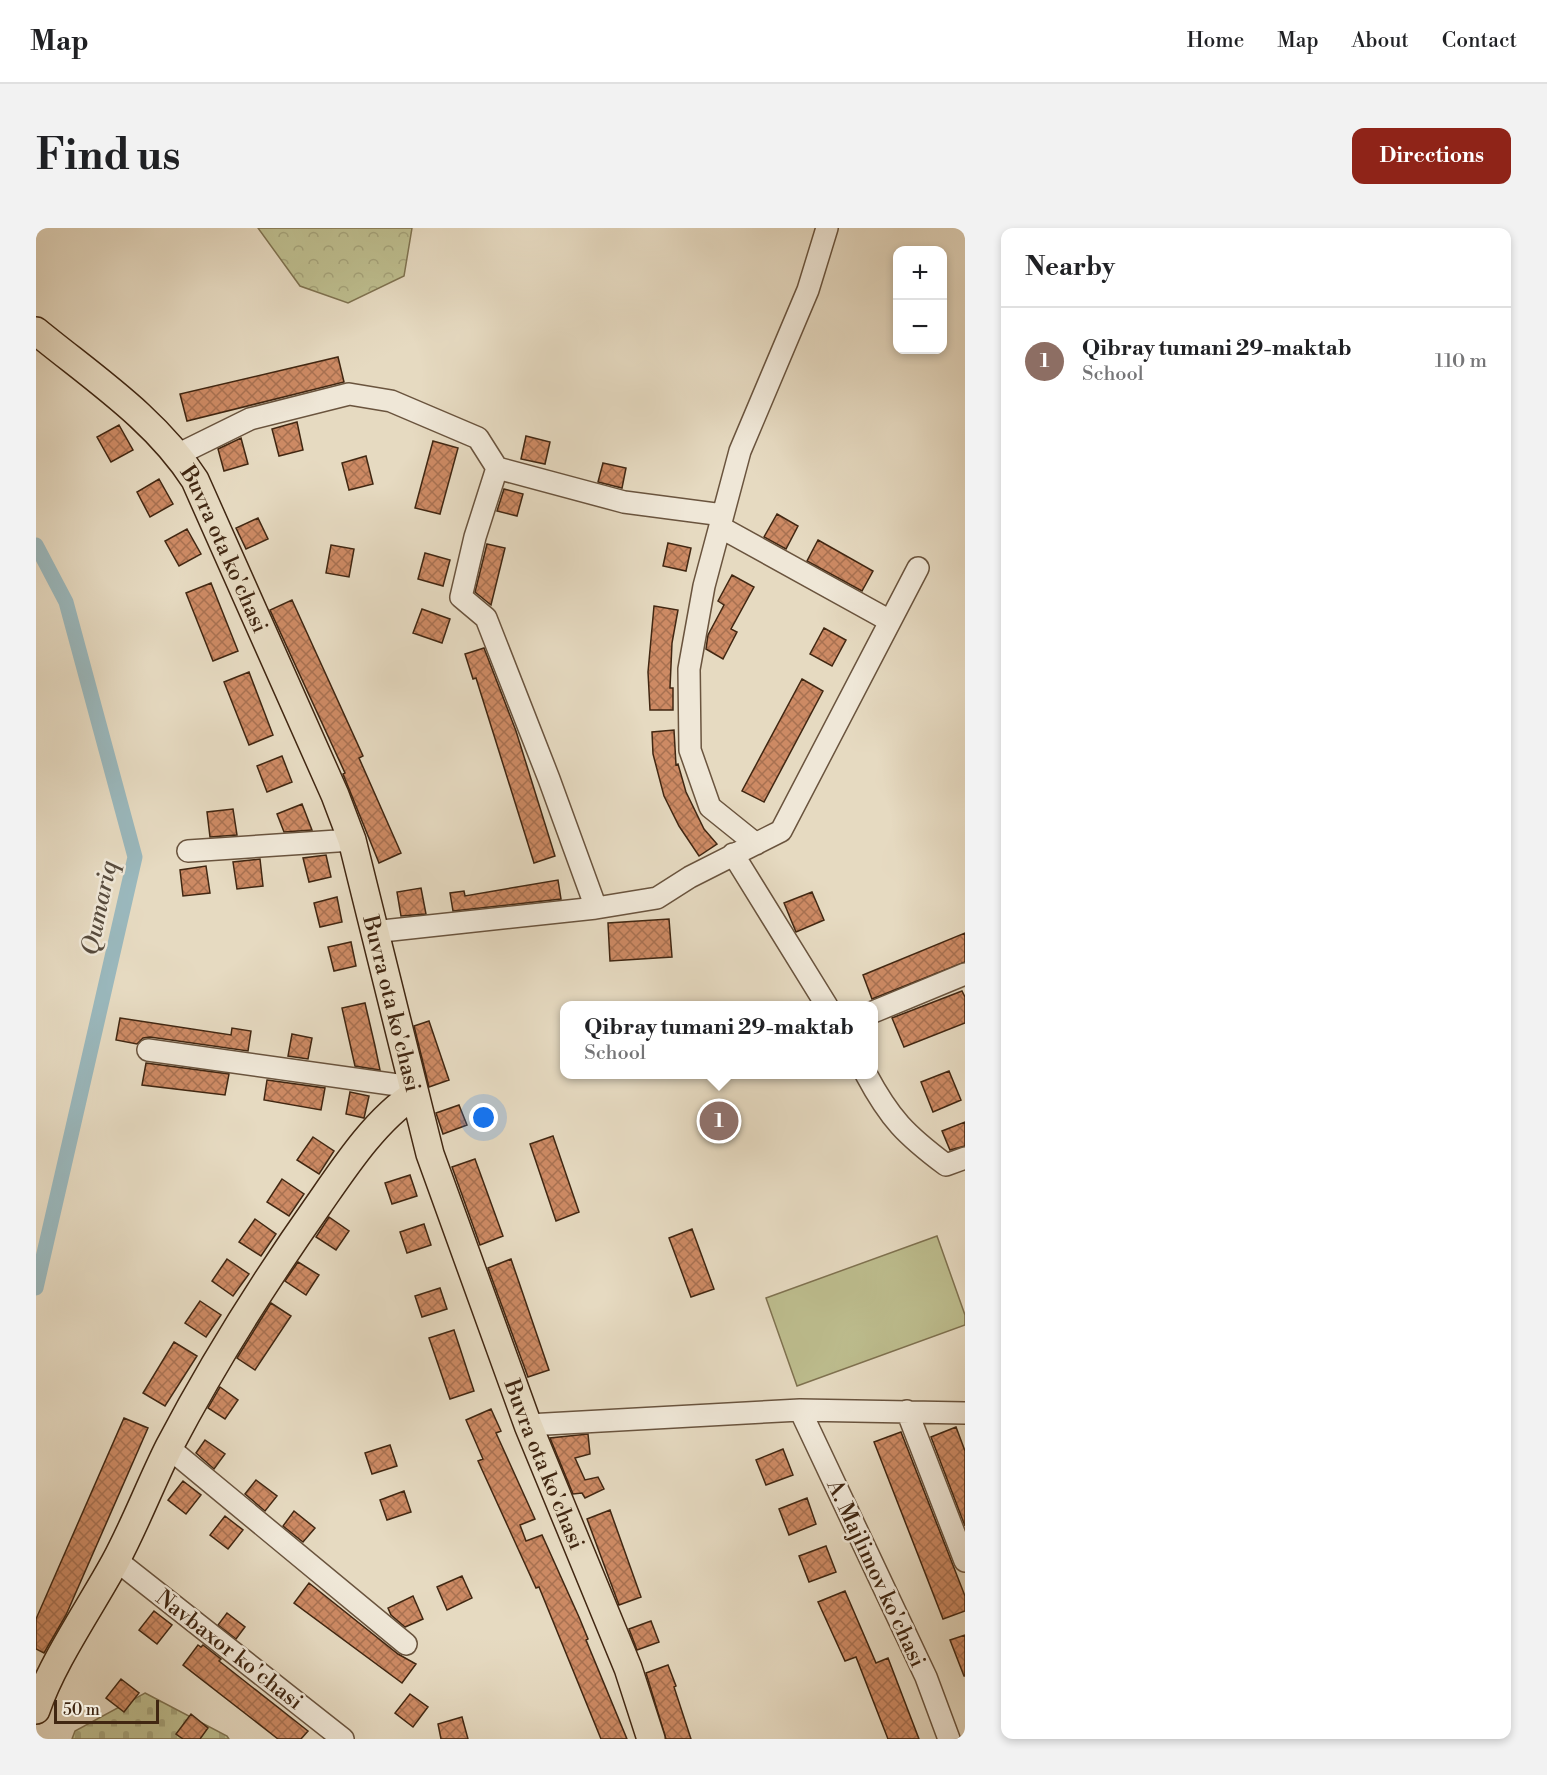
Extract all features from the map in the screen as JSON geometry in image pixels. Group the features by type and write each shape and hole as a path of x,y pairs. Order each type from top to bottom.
{"main road":[{"name":"Buvra ota ko'chasi","path":"36,331 153,427 179,454 195,480 335,795 352,840 430,1154 528,1425 628,1668 651,1739"},
{"path":"36,1710 45,1669 116,1560 169,1448 236,1328 285,1251 350,1160 413,1091"}],"street":[{"path":"756,844 710,807 690,750 689,669 704,586 740,451 808,290 827,228"},
{"path":"179,454 250,419 349,394 391,401 478,438 497,468 624,502 721,521 890,621"},
{"path":"497,468 475,537 461,597 486,618 549,779 596,908"},
{"path":"373,932 596,908 657,898 733,854 781,831 918,568"},
{"path":"188,851 352,840"},
{"path":"733,854 825,1001"},
{"path":"878,1010 965,974"},
{"path":"148,1050 413,1091"},
{"path":"869,1079 881,1103 907,1135 946,1165 965,1158"},
{"path":"528,1425 800,1410 965,1413"},
{"name":"A. Majlimov ko'chasi","path":"800,1410 926,1677 949,1739"},
{"path":"907,1411 965,1561"},
{"path":"169,1448 406,1644"},
{"name":"Navbaxor ko'chasi","path":"116,1560 343,1739"}],"green space":[{"path":"258,228 412,228 404,276 348,303 300,286"},
{"path":"937,1236 965,1315 965,1325 797,1386 766,1298"},
{"path":"145,1693 229,1739 72,1739 75,1731"}],"building":[{"path":"338,357 344,382 187,421 180,394"},
{"path":"297,422 303,450 279,456 272,429"},
{"path":"119,425 133,450 111,462 97,437"},
{"path":"526,436 550,442 545,464 521,459"},
{"path":"241,438 248,464 224,471 218,449"},
{"path":"433,441 458,448 440,514 415,508"},
{"path":"366,456 373,484 349,490 342,463"},
{"path":"603,463 626,468 622,488 598,482"},
{"path":"159,479 173,504 150,517 137,492"},
{"path":"504,489 523,494 517,516 497,511"},
{"path":"777,514 798,526 786,549 764,537"},
{"path":"258,518 268,539 246,549 236,528"},
{"path":"187,529 201,554 179,566 165,541"},
{"path":"818,540 873,571 862,591 807,561"},
{"path":"668,543 691,548 686,571 663,566"},
{"path":"487,544 505,548 491,605 475,592"},
{"path":"331,545 354,549 349,577 326,573"},
{"path":"425,553 450,560 443,586 418,579"},
{"path":"732,575 754,587 731,629 737,632 723,659 706,649 708,635 724,605 718,601"},
{"path":"211,583 238,651 213,661 186,593"},
{"path":"292,600 363,756 359,758 401,853 379,863 343,774 345,773 270,610"},
{"path":"654,606 678,610 672,643 670,688 673,688 673,710 650,710 648,672"},
{"path":"422,609 450,619 442,643 413,633"},
{"path":"824,628 846,640 832,666 810,654"},
{"path":"484,648 516,731 555,856 534,863 476,678 473,679 465,654"},
{"path":"249,672 273,735 249,745 224,682"},
{"path":"802,679 823,691 764,802 742,791"},
{"path":"674,730 676,765 678,764 686,792 704,829 717,844 699,856 679,826 664,796 653,754 652,732"},
{"path":"282,756 292,782 267,792 257,766"},
{"path":"302,804 312,830 284,832 277,814"},
{"path":"233,809 237,835 210,837 207,812"},
{"path":"326,855 331,877 309,882 303,858"},
{"path":"260,859 263,886 237,889 233,862"},
{"path":"206,866 210,893 183,896 180,870"},
{"path":"558,880 561,899 453,911 450,893 464,891 465,896"},
{"path":"421,888 426,914 401,916 397,892"},
{"path":"812,892 824,920 796,932 784,903"},
{"path":"337,897 342,922 320,927 314,903"},
{"path":"669,919 672,957 610,961 608,923"},
{"path":"965,933 965,962 872,999 863,975"},
{"path":"351,942 356,966 334,971 328,947"},
{"path":"962,991 965,997 965,1023 904,1047 892,1018"},
{"path":"365,1003 380,1070 355,1066 342,1008"},
{"path":"120,1018 231,1035 232,1028 251,1031 248,1051 150,1037 143,1038 137,1044 116,1040"},
{"path":"429,1021 449,1080 429,1087 414,1026"},
{"path":"292,1034 312,1038 308,1059 288,1056"},
{"path":"146,1063 229,1074 225,1095 142,1085"},
{"path":"949,1071 961,1100 933,1112 921,1082"},
{"path":"267,1080 325,1088 321,1110 264,1100"},
{"path":"350,1092 369,1096 364,1118 346,1114"},
{"path":"459,1105 467,1125 443,1134 436,1113"},
{"path":"965,1122 965,1146 950,1150 942,1131"},
{"path":"553,1136 579,1212 556,1221 530,1144"},
{"path":"313,1137 334,1151 319,1174 297,1160"},
{"path":"475,1159 503,1236 480,1245 452,1167"},
{"path":"410,1175 417,1196 392,1204 385,1183"},
{"path":"282,1179 304,1194 289,1216 267,1202"},
{"path":"329,1217 349,1231 336,1250 316,1237"},
{"path":"255,1219 276,1234 261,1256 239,1242"},
{"path":"424,1224 431,1245 407,1253 400,1232"},
{"path":"692,1229 714,1289 691,1297 669,1238"},
{"path":"227,1259 249,1274 233,1296 212,1281"},
{"path":"511,1259 549,1370 528,1377 488,1268"},
{"path":"298,1262 319,1275 306,1295 285,1281"},
{"path":"440,1288 447,1309 422,1317 415,1296"},
{"path":"200,1301 221,1315 206,1337 185,1323"},
{"path":"271,1303 291,1316 255,1370 237,1358"},
{"path":"454,1330 474,1391 450,1399 429,1338"},
{"path":"174,1342 197,1356 165,1406 143,1393"},
{"path":"220,1387 238,1400 225,1419 208,1408"},
{"path":"491,1409 501,1431 496,1433 535,1519 520,1525 526,1541 542,1535 579,1617 588,1639 586,1640 627,1739 601,1739 539,1587 536,1588 478,1461 483,1459 466,1420"},
{"path":"124,1418 148,1428 66,1615 44,1653 36,1649 36,1619"},
{"path":"956,1427 965,1451 965,1526 931,1437"},
{"path":"901,1432 965,1596 965,1611 943,1619 874,1442"},
{"path":"588,1434 590,1454 575,1458 585,1480 598,1477 604,1489 585,1498 582,1493 573,1494 550,1438"},
{"path":"205,1440 225,1454 214,1469 196,1453"},
{"path":"390,1445 397,1466 372,1474 365,1453"},
{"path":"783,1449 793,1475 766,1485 756,1460"},
{"path":"256,1480 277,1496 265,1511 245,1494"},
{"path":"183,1481 201,1495 186,1514 168,1500"},
{"path":"404,1491 411,1512 387,1520 380,1500"},
{"path":"807,1498 816,1524 789,1535 779,1509"},
{"path":"610,1510 641,1597 619,1605 587,1519"},
{"path":"294,1511 315,1528 303,1542 283,1526"},
{"path":"225,1516 243,1530 228,1549 210,1535"},
{"path":"826,1546 836,1572 809,1582 799,1556"},
{"path":"462,1576 472,1598 447,1610 437,1587"},
{"path":"309,1583 398,1654 416,1664 402,1683 294,1603"},
{"path":"845,1591 876,1663 888,1658 919,1739 888,1739 856,1657 845,1661 818,1602"},
{"path":"413,1596 423,1619 405,1627 391,1615 388,1608"},
{"path":"154,1611 172,1625 157,1644 139,1630"},
{"path":"227,1613 245,1627 236,1639 218,1625"},
{"path":"651,1621 659,1642 637,1650 629,1629"},
{"path":"965,1635 965,1676 964,1676 950,1640"},
{"path":"198,1645 201,1647 203,1645 221,1659 219,1661 308,1731 301,1739 278,1739 183,1665"},
{"path":"668,1665 691,1739 666,1739 646,1673"},
{"path":"121,1679 139,1693 124,1712 106,1698"},
{"path":"410,1694 428,1707 413,1727 395,1713"},
{"path":"191,1714 208,1728 200,1739 183,1739 176,1734"},
{"path":"462,1717 468,1739 441,1739 438,1724"}],"waterway":[{"name":"Qumariq","path":"36,545 66,602 135,857 36,1288"}],"place":[{"name":"Qibray tumani 29-maktab","path":"719,1121"}]}
